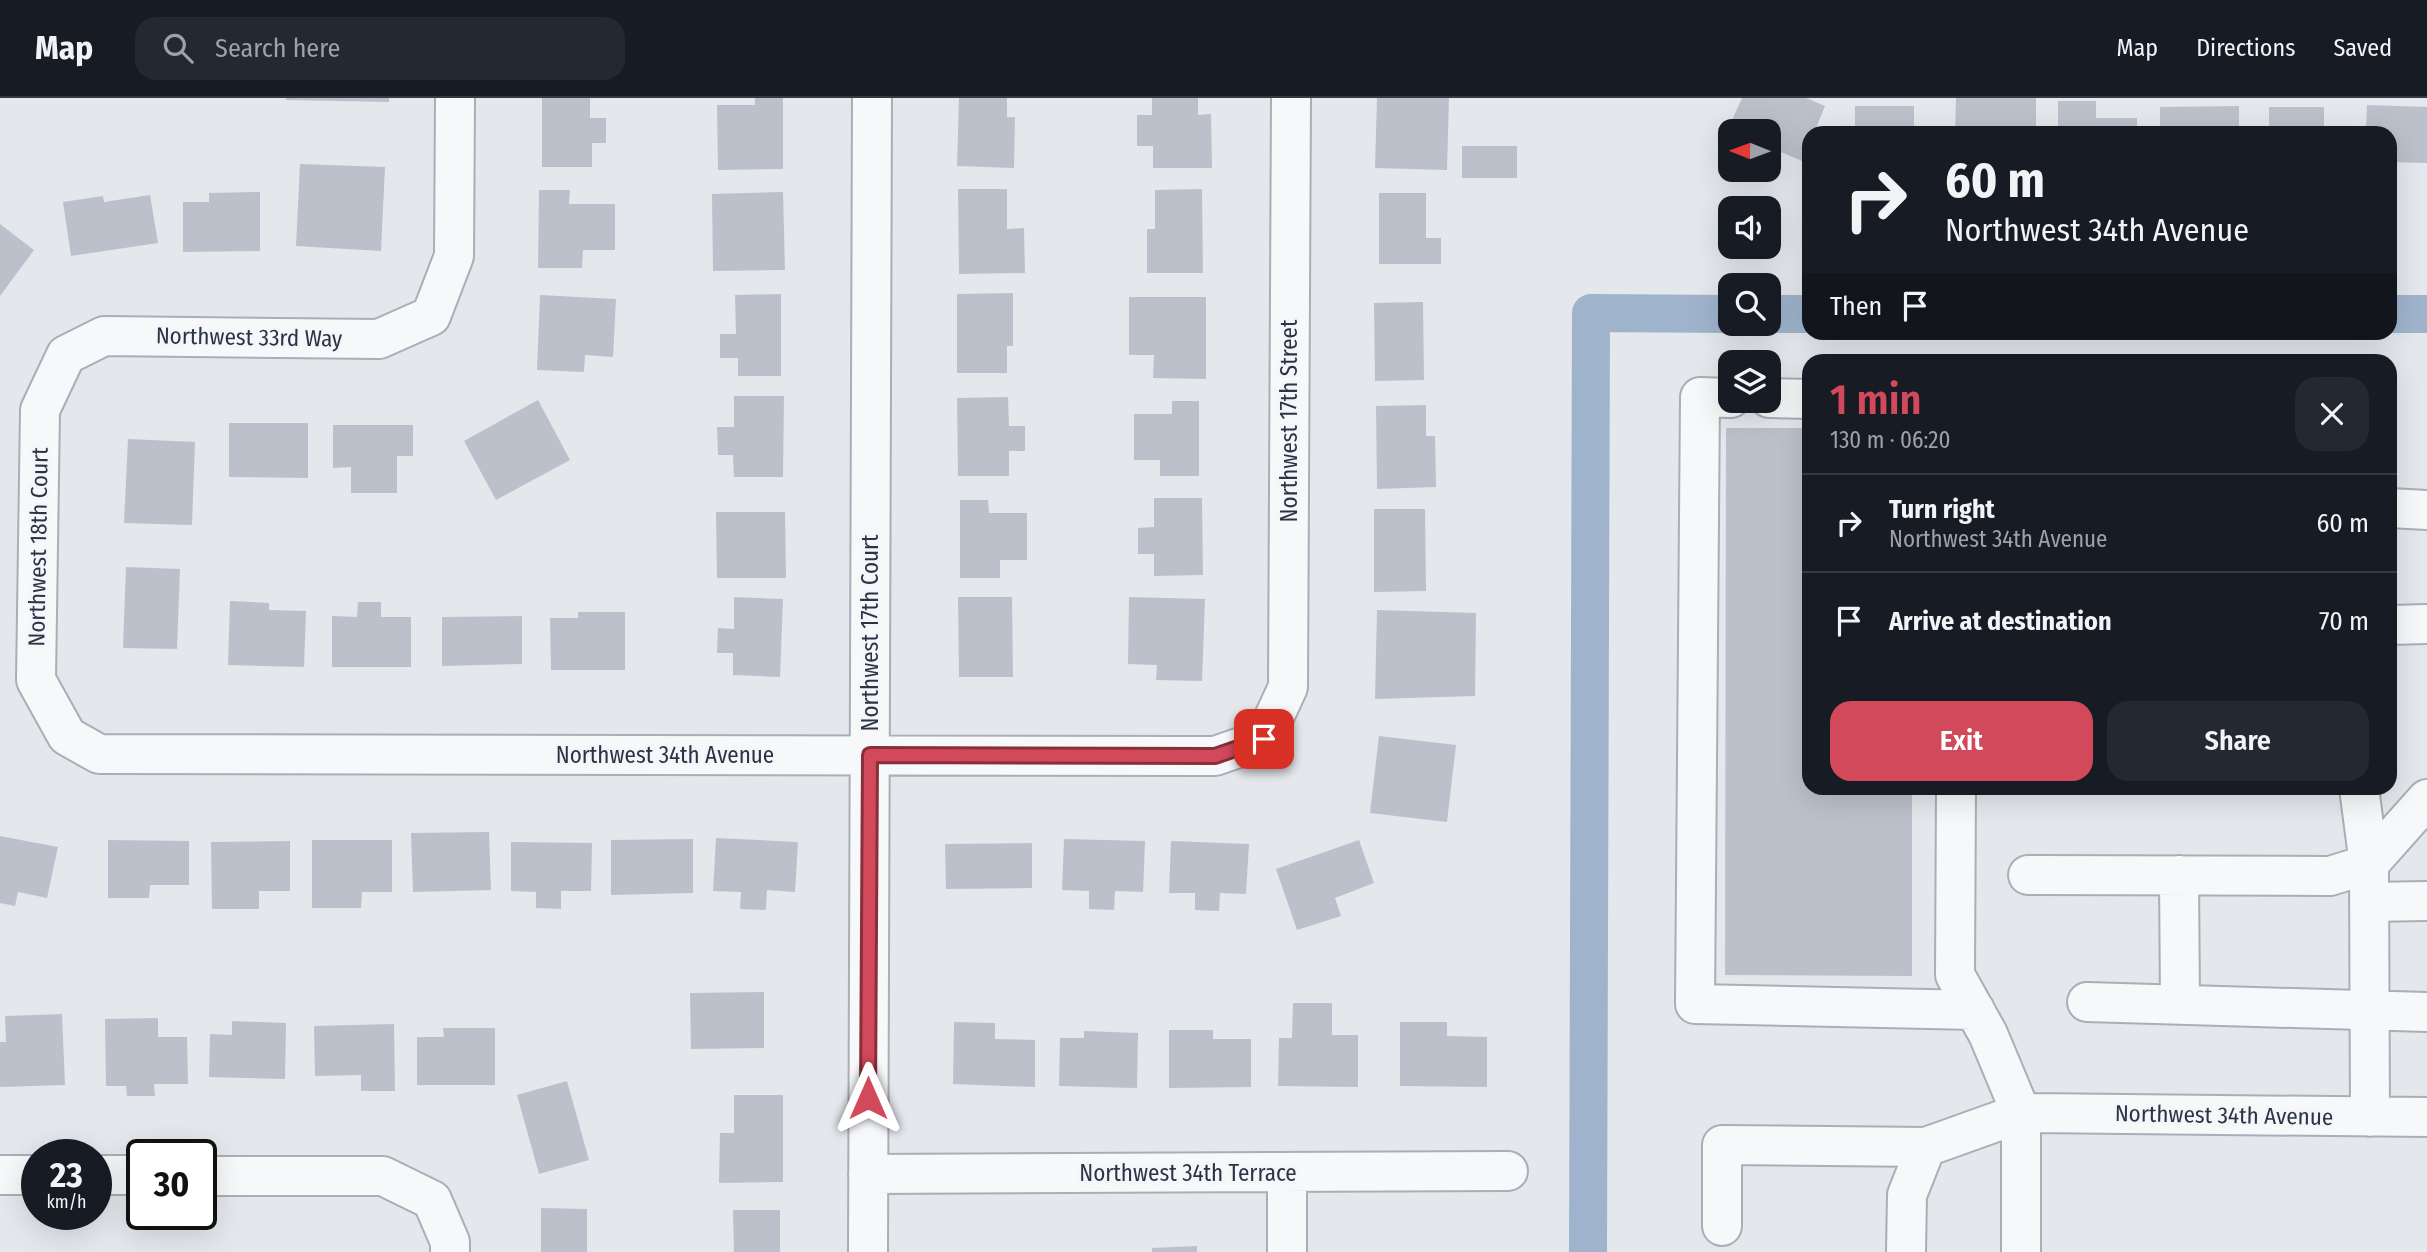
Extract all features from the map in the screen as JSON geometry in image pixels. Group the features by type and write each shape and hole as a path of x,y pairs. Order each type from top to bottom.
{"street":[{"name":"Northwest 33rd Way","path":"66,355 104,336 379,339 431,316 454,256 455,98"},
{"name":"Northwest 17th Court","path":"868,1252 872,98"},
{"name":"Northwest 17th Street","path":"1264,739 1288,687 1291,98"},
{"name":"Northwest 18th Court","path":"66,355 40,410 36,680 67,736"},
{"path":"1718,398 1700,397 1695,1004 1975,1010"},
{"path":"1781,398 1802,399"},
{"path":"2397,508 2427,510"},
{"path":"2397,625 2427,624"},
{"name":"Northwest 34th Avenue","path":"67,736 99,754 1215,756 1264,739"},
{"path":"1956,795 1955,975 1989,1034 2021,1113 2021,1252"},
{"path":"2360,795 2369,864 2371,1117"},
{"path":"2028,875 2330,876 2369,864 2427,799"},
{"path":"2179,876 2180,1004"},
{"path":"2369,902 2427,901"},
{"path":"2087,1002 2427,1012"},
{"name":"Northwest 34th Avenue","path":"2021,1113 2427,1117"},
{"path":"1722,1226 1722,1145 1926,1147 2021,1113"},
{"path":"1906,1252 1907,1195 1926,1147"},
{"name":"Northwest 34th Terrace","path":"868,1174 1508,1171"},
{"path":"1287,1172 1287,1252"},
{"path":"0,1175 21,1175"},
{"path":"217,1176 383,1176 432,1200 450,1242 450,1252"}],"building":[{"path":"389,98 389,102 286,100"},
{"path":"542,98 590,98 590,118 606,118 606,143 592,143 592,167 542,167"},
{"path":"755,98 783,98 783,169 718,170 717,105 755,105"},
{"path":"959,98 1007,98 1007,117 1015,117 1014,168 957,166"},
{"path":"1152,98 1198,98 1198,115 1211,114 1212,168 1153,168 1153,146 1137,146 1137,115 1152,115"},
{"path":"1377,98 1449,98 1447,170 1375,168"},
{"path":"1742,98 1806,98 1825,106 1817,126 1802,126 1802,161 1782,153 1782,119 1733,119"},
{"path":"1956,98 2036,98 2036,126 1955,126"},
{"path":"2058,101 2096,101 2096,118 2137,118 2137,126 2058,126"},
{"path":"2367,105 2427,107 2427,163 2397,162 2397,126 2366,126"},
{"path":"1855,106 1914,106 1914,126 1855,126"},
{"path":"2239,106 2239,126 2160,126 2160,107"},
{"path":"2269,107 2324,107 2324,126 2269,126"},
{"path":"1462,146 1517,146 1517,178 1462,178"},
{"path":"300,164 385,167 381,251 296,246"},
{"path":"958,189 1007,189 1007,229 1024,228 1025,273 959,274"},
{"path":"1202,189 1203,273 1147,273 1147,229 1155,229 1155,190"},
{"path":"539,190 570,190 569,204 615,204 615,250 583,250 582,268 538,268"},
{"path":"260,192 260,251 183,252 183,202 209,202 209,193"},
{"path":"783,192 785,270 713,271 712,194"},
{"path":"1379,193 1426,193 1426,238 1441,238 1441,264 1379,264"},
{"path":"150,195 158,243 71,256 63,202 103,196 104,202"},
{"path":"0,224 34,250 0,296"},
{"path":"1013,293 1013,346 1007,346 1007,373 957,373 957,294"},
{"path":"781,294 781,376 738,376 738,358 720,358 720,334 736,334 735,295"},
{"path":"540,295 616,299 613,357 585,355 584,372 537,370"},
{"path":"1129,297 1206,297 1206,379 1153,378 1154,355 1129,355"},
{"path":"1423,302 1424,380 1375,381 1374,303"},
{"path":"734,396 784,396 783,477 734,477 733,455 718,455 717,427 734,427"},
{"path":"1008,397 1009,426 1025,426 1025,451 1009,451 1009,476 958,476 957,398"},
{"path":"538,400 570,460 496,500 464,441"},
{"path":"1172,401 1199,401 1199,476 1160,476 1160,460 1134,460 1134,414 1172,414"},
{"path":"1426,405 1426,436 1435,436 1436,487 1377,489 1376,406"},
{"path":"229,423 308,423 308,478 229,477"},
{"path":"333,425 413,425 413,456 397,456 397,493 351,493 351,467 333,468"},
{"path":"1726,428 1802,428 1802,795 1912,795 1912,976 1725,975"},
{"path":"128,439 195,442 192,525 124,523"},
{"path":"1154,498 1202,498 1203,575 1154,576 1154,554 1138,554 1138,528 1154,527"},
{"path":"960,500 988,500 989,513 1027,513 1027,560 1000,560 1000,578 960,578"},
{"path":"1374,509 1425,509 1426,591 1374,592"},
{"path":"716,512 785,512 786,578 717,578"},
{"path":"126,567 180,569 177,649 123,648"},
{"path":"734,597 783,599 780,677 733,675 733,653 717,653 718,628 734,629"},
{"path":"958,597 1012,597 1013,677 959,677"},
{"path":"1129,597 1205,599 1202,681 1156,680 1157,665 1128,664"},
{"path":"230,601 269,603 269,610 306,611 304,667 228,665"},
{"path":"358,602 381,602 381,617 411,617 411,667 332,667 332,616 357,617"},
{"path":"1377,610 1476,613 1475,696 1375,699"},
{"path":"578,612 625,612 625,670 551,670 550,618 578,618"},
{"path":"522,616 522,664 442,666 442,617"},
{"path":"1379,736 1456,745 1447,822 1370,813"},
{"path":"489,832 491,890 413,892 411,833"},
{"path":"0,836 58,847 47,898 18,892 15,906 0,903"},
{"path":"716,838 798,842 795,892 767,890 766,910 740,909 741,892 713,891"},
{"path":"693,839 693,893 611,895 611,840"},
{"path":"1064,839 1145,841 1143,892 1115,891 1114,910 1089,909 1089,891 1062,890"},
{"path":"108,840 189,841 189,885 150,885 149,898 108,898"},
{"path":"312,840 392,840 392,892 362,892 361,908 312,908"},
{"path":"1359,840 1374,883 1335,898 1341,916 1297,930 1276,869"},
{"path":"290,841 290,891 259,891 259,909 212,909 211,842"},
{"path":"1171,841 1249,844 1246,894 1220,893 1219,911 1195,910 1195,893 1169,893"},
{"path":"511,842 592,843 591,891 561,891 561,909 536,908 536,892 511,891"},
{"path":"1032,843 1032,888 946,889 945,844"},
{"path":"764,992 764,1048 691,1049 690,993"},
{"path":"1293,1003 1332,1003 1332,1035 1358,1035 1358,1087 1278,1086 1279,1038 1292,1038"},
{"path":"62,1014 65,1085 0,1087 0,1042 6,1042 5,1016"},
{"path":"158,1018 158,1037 187,1037 188,1084 154,1084 155,1096 127,1096 126,1086 106,1086 105,1019"},
{"path":"232,1021 286,1023 285,1079 209,1077 210,1034 232,1035"},
{"path":"954,1022 995,1023 995,1039 1035,1040 1035,1087 953,1084"},
{"path":"1400,1022 1447,1022 1447,1036 1487,1037 1487,1087 1400,1086"},
{"path":"394,1024 395,1091 361,1091 361,1075 315,1076 314,1026"},
{"path":"443,1028 495,1028 495,1085 417,1085 417,1037 444,1037"},
{"path":"1169,1030 1213,1030 1213,1039 1251,1039 1251,1087 1169,1088"},
{"path":"1084,1031 1138,1033 1137,1088 1059,1086 1060,1038 1084,1038"},
{"path":"567,1081 589,1160 539,1174 517,1095"},
{"path":"734,1095 783,1095 783,1182 719,1183 720,1133 734,1133"},
{"path":"541,1208 587,1209 587,1252 541,1252"},
{"path":"733,1210 780,1210 780,1252 734,1252"},
{"path":"1197,1246 1197,1252 1152,1252 1152,1248"}],"waterway":[{"path":"1588,1252 1591,313 1718,314"},
{"path":"1781,314 1802,314"},
{"path":"2397,314 2427,314"}],"route":[{"path":"868,1098 870,755 1215,756 1264,739"}]}
